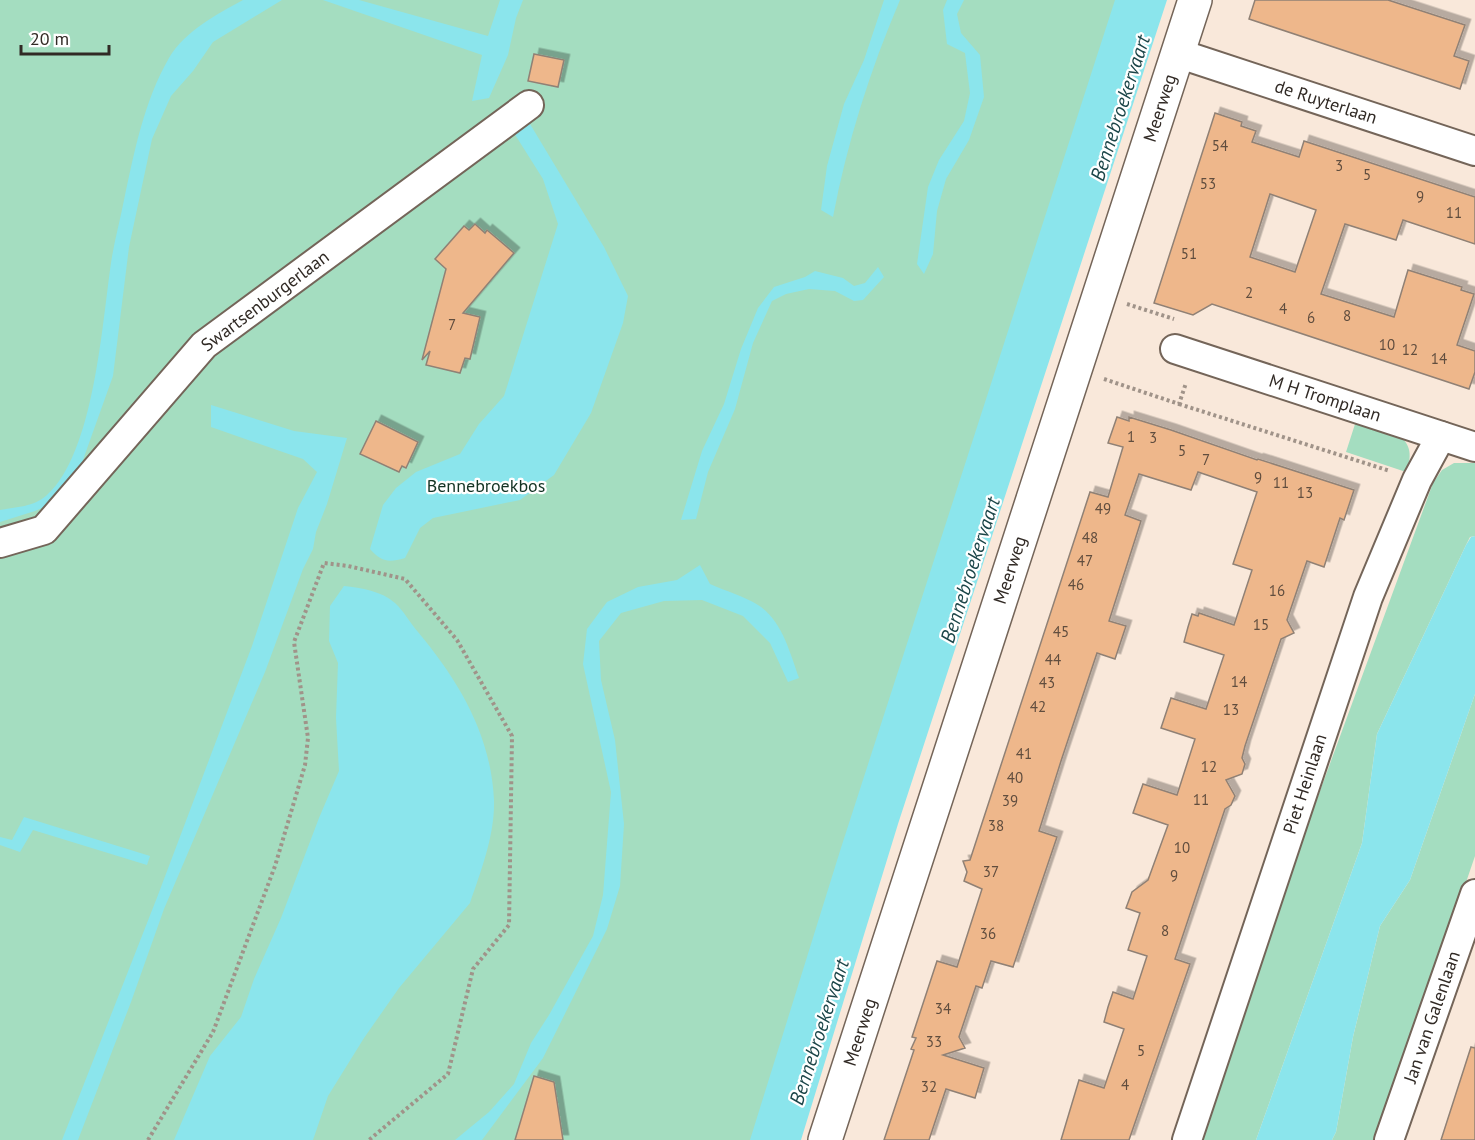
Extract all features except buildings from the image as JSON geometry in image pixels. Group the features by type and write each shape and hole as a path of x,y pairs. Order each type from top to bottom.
{"street":[{"name":"Meerweg","path":"825,1140 1195,0"},
{"name":"de Ruyterlaan","path":"1178,53 1475,151"},
{"name":"Swartsenburgerlaan","path":"0,543 44,530 204,345 530,105"},
{"name":"M H Tromplaan","path":"1185,352 1475,447"},
{"name":"Piet Heinlaan","path":"1187,1140 1368,597 1417,480 1441,436"},
{"name":"Jan van Galenlaan","path":"1389,1140 1475,894"}],"path":[{"path":"1099,295 1182,322 1185,352 1179,404"},
{"path":"1075,369 1417,480"},
{"path":"148,1140 213,1032 275,866 305,765 308,738 294,642 324,563 405,579 457,640 512,736 509,925 473,969 448,1074 369,1140"}],"green space":[{"name":"Bennebroekbos","path":"0,0 1153,0 777,1140 0,1140"},
{"path":"1356,421 1388,430 1405,441 1410,459 1406,472 1346,452"},
{"path":"1454,463 1475,463 1475,536 1470,537 1466,545 1377,734 1362,843 1256,1140 1201,1140 1266,938 1433,483 1442,470"},
{"path":"1475,694 1475,856 1378,1140 1332,1140 1336,1132 1353,1037 1380,926 1410,880"}],"water":[{"path":"243,0 282,0 213,42 193,71 171,96 152,139 129,247 113,376 79,471 53,503 0,522 0,510 31,504 47,495 63,475 76,450 93,386 112,255 132,164 146,109 160,75 176,48 193,31"},
{"path":"323,0 359,0 488,36 500,0 523,0 516,18 508,55 489,98 472,101 482,55"},
{"path":"884,0 900,0 860,107 833,217 821,210 827,166 844,104 864,60"},
{"path":"947,0 964,0 957,14 961,33 980,55 984,97 969,140 946,179 937,211 933,254 924,274 917,264 928,187 939,160 964,121 970,93 965,53 947,44 943,10"},
{"name":"Bennebroekervaart","path":"1115,0 1167,0 898,824 801,1140 750,1140 840,851"},
{"path":"530,124 604,247 628,296 623,323 591,413 554,475 520,500 433,518 420,528 405,558 394,561 386,560 378,557 370,549 383,505 396,488 416,472 460,454 479,424 504,396 558,224 543,179 514,133"},
{"path":"878,267 884,277 863,300 854,301 835,291 809,289 786,294 772,301 753,343 735,409 708,472 696,519 681,520 702,451 724,404 741,349 758,308 774,287 805,277 815,271 843,278 854,286 865,283"},
{"path":"211,405 294,431 347,438 316,532 313,549 303,569 265,672 164,909 78,1140 62,1140 252,646 298,508 317,472 303,459 211,427"},
{"path":"1475,536 1475,694 1410,880 1380,926 1353,1037 1336,1132 1332,1140 1256,1140 1362,843 1377,734 1466,545 1471,537"},
{"path":"700,565 710,584 741,596 766,611 784,638 799,678 788,682 770,643 743,616 702,600 664,601 621,613 599,641 601,680 615,740 624,824 620,886 607,929 543,1058 482,1140 455,1140 489,1112 514,1084 531,1043 593,936 603,895 611,792 583,664 587,629 607,602 638,587 677,580"},
{"path":"344,586 378,593 398,606 447,670 470,710 487,753 494,800 490,840 483,866 470,903 399,988 328,1096 313,1140 174,1140 210,1056 241,1017 254,979 281,918 339,771 336,718 338,663 329,641 330,606"},
{"path":"24,817 150,856 147,865 33,830 20,852 0,845 0,837 12,840"}]}
